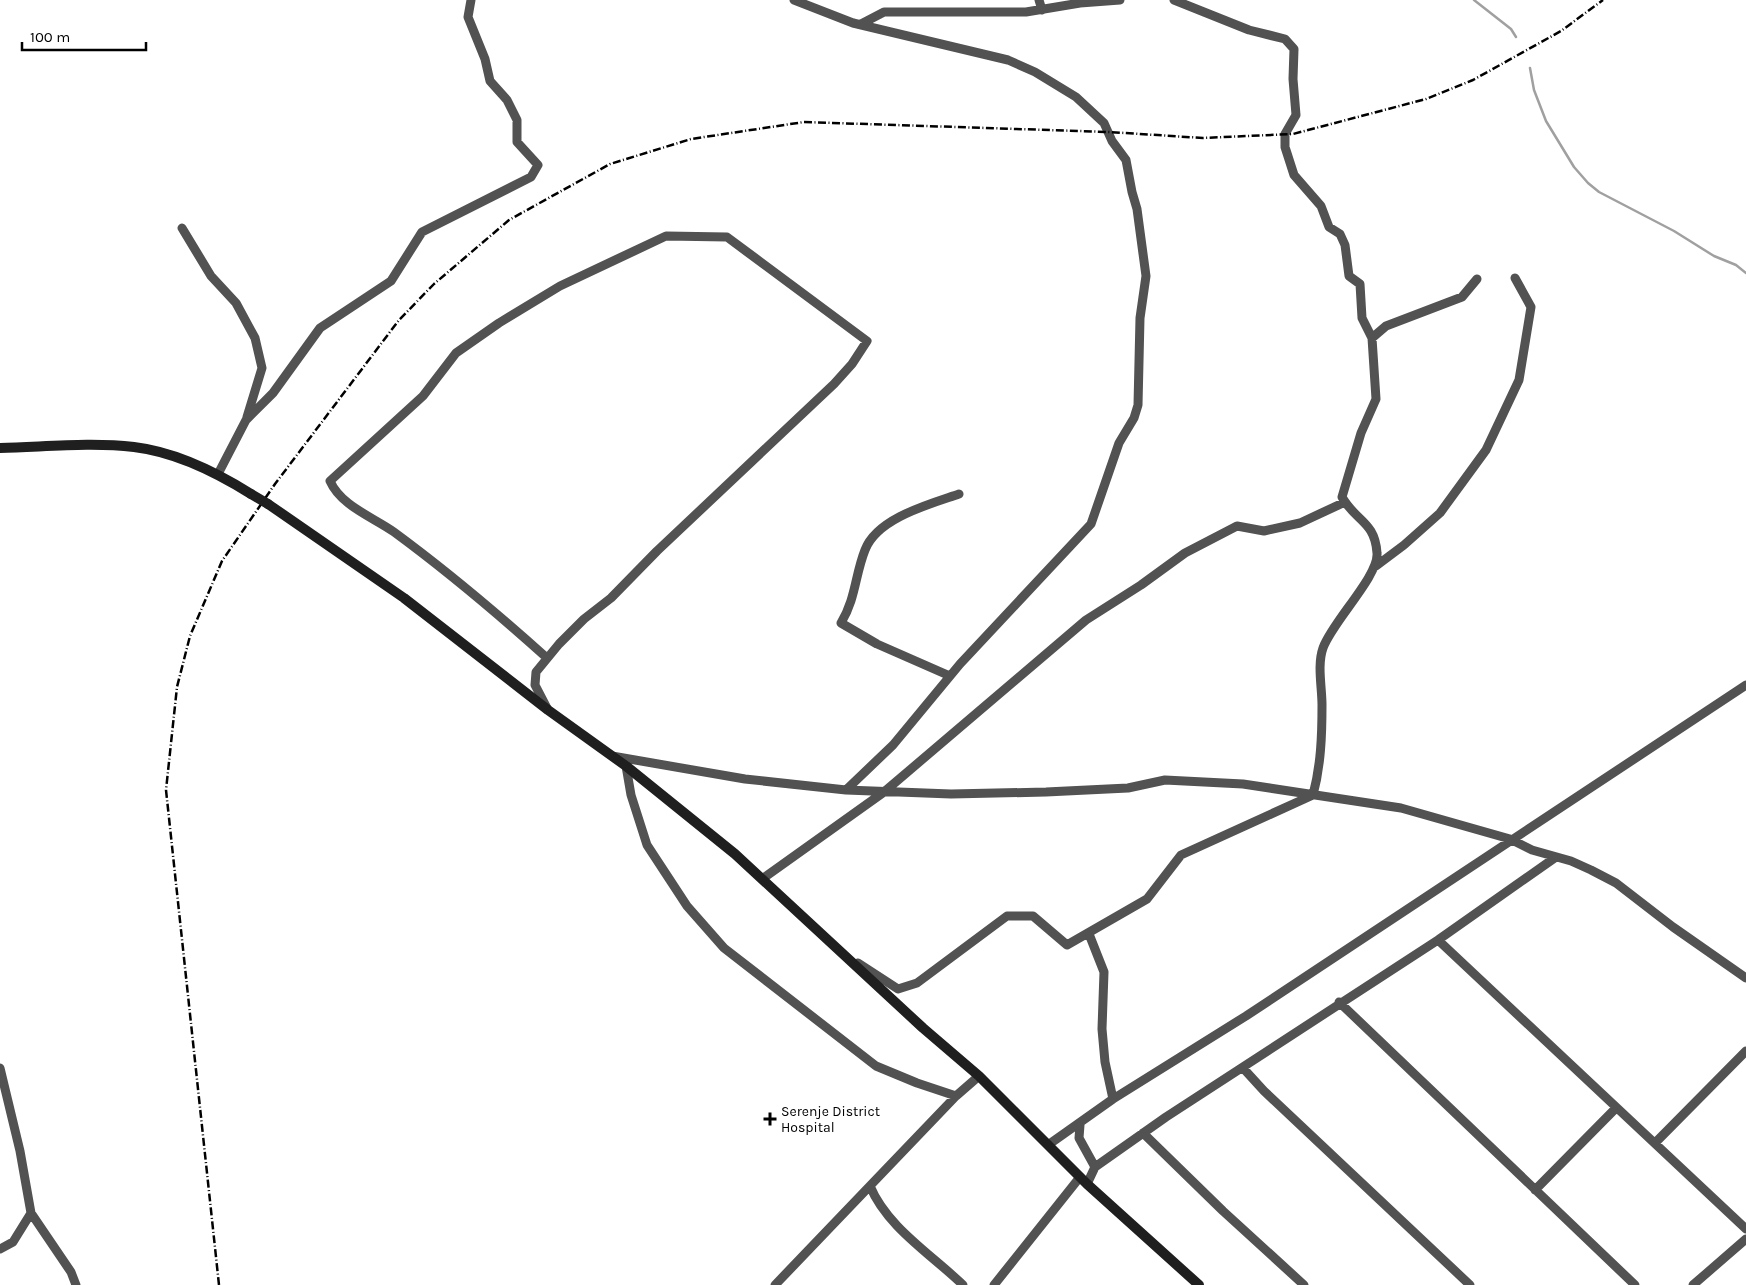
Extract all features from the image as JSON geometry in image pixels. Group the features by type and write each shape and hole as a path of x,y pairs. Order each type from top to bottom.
{"main road":[{"path":"0,448 91,444 136,447 178,458 218,474 268,504 404,598 548,710 626,766 735,854 979,1076 1083,1180 1199,1285"}],"street":[{"path":"246,420 272,393 320,328 391,281 422,232 531,177 538,165 517,142 517,120 507,100 490,81 485,59 468,17 471,0"},
{"path":"794,0 822,13 861,24 1008,60 1035,72 1076,97 1104,123 1112,141 1126,160 1132,192 1138,208 1146,276 1140,318 1138,405 1134,418 1119,443 1091,524 950,676 893,745 846,790"},
{"path":"1039,0 1042,10"},
{"path":"861,24 884,12 1042,10 1080,3 1120,0"},
{"path":"1174,0 1249,30 1285,39 1294,49 1293,79 1296,115 1284,134 1285,147 1294,175 1322,206 1329,227 1340,234 1345,245 1349,276 1360,284 1362,318 1372,338 1376,399 1361,432 1342,497 1373,533 1378,554 1376,566"},
{"path":"182,228 211,276 236,303 255,338 262,368 246,420 218,474"},
{"path":"547,658 497,613 401,538 336,494 330,481 423,396 456,354 507,318 560,286 666,236 727,237 867,341 852,364 834,384 657,551 611,598 584,620 547,658 536,672 535,685 548,710"},
{"path":"1313,795 1321,753 1321,655 1339,618 1376,566 1404,545 1440,513 1486,450 1519,380 1531,306 1514,278"},
{"path":"1372,338 1386,326 1462,297 1477,279"},
{"path":"950,676 877,644 841,623 854,596 865,548 875,534 891,522 908,513 960,494"},
{"path":"762,879 884,792 1086,620 1141,585 1185,553 1237,526 1264,531 1300,523 1345,502"},
{"path":"1048,1146 1080,1125 1113,1099 1246,1016 1746,685"},
{"path":"612,756 745,780 846,790 951,794 1085,791 1128,788 1165,780 1243,784 1401,808 1510,840 1532,850 1571,861 1616,883 1673,927 1746,978"},
{"path":"626,766 631,795 648,845 687,906 724,948 876,1066 917,1083 956,1096"},
{"path":"844,955 898,989 917,983 1007,916 1033,916 1067,945 1147,899 1181,855 1313,795"},
{"path":"994,1285 1095,1167 1339,1002 1438,940 1556,857"},
{"path":"1089,934 1104,972 1102,1029 1105,1062 1113,1099"},
{"path":"1438,940 1746,1229"},
{"path":"1339,1002 1636,1285"},
{"path":"1655,1143 1746,1051"},
{"path":"0,1068 20,1151 31,1213 71,1272 76,1285"},
{"path":"1243,1068 1264,1091 1470,1285"},
{"path":"775,1285 956,1096 979,1076"},
{"path":"1535,1190 1616,1108"},
{"path":"1080,1125 1079,1138 1095,1167"},
{"path":"1143,1133 1223,1211 1304,1285"},
{"path":"870,1186 876,1199 894,1223 963,1285"},
{"path":"0,1249 12,1242 31,1213"},
{"path":"1693,1285 1746,1238"}],"waterway":[{"path":"1474,0 1511,29 1516,37"},
{"path":"1530,68 1534,90 1546,121 1574,167 1588,183 1599,192 1674,231 1714,256 1736,265 1746,273"}],"railway":[{"path":"219,1285 166,790 177,687 190,636 222,561 275,484 399,320 434,284 509,220 610,164 691,139 804,122 1109,132 1203,138 1293,134 1426,99 1473,80 1561,31 1603,0"}],"place":[{"name":"Serenje District Hospital","path":"770,1119"}]}
